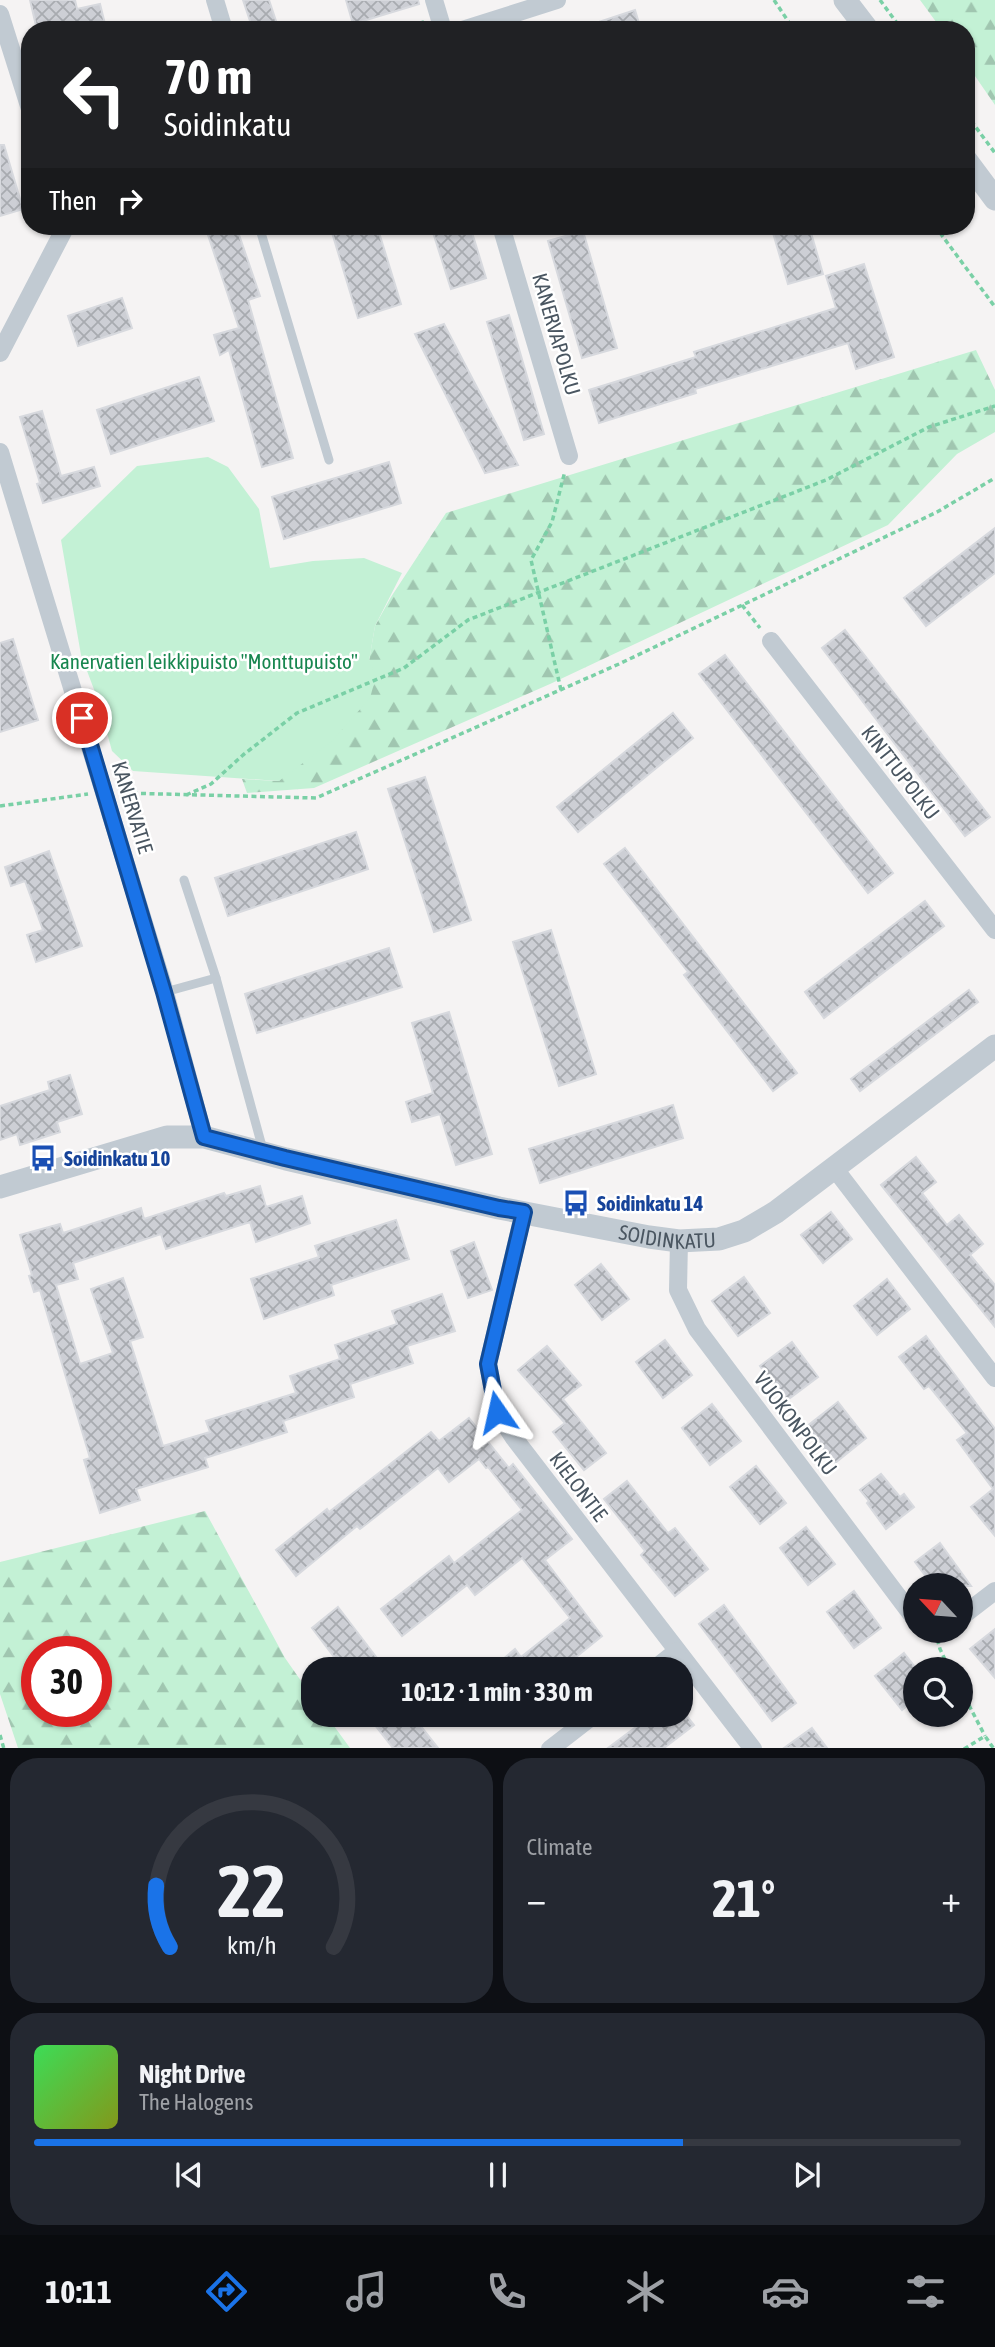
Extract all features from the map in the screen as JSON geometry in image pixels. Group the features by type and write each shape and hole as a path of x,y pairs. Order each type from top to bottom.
{"street":[{"path":"215,0 221,21"},
{"path":"434,0 440,21"},
{"path":"490,21 557,0"},
{"path":"845,0 861,21"},
{"path":"0,14 21,81"},
{"path":"975,172 995,199"},
{"path":"0,353 61,235"},
{"name":"KANERVAPOLKU","path":"504,235 569,456"},
{"name":"KANERVATIE","path":"0,452 105,792 204,1137"},
{"name":"KINTTUPOLKU","path":"771,641 995,930"},
{"name":"SOIDINKATU","path":"0,1187 167,1137 204,1137 499,1208 649,1237 679,1241 719,1239 744,1231 776,1212 995,1046"},
{"path":"835,1169 995,1378"},
{"name":"KIELONTIE","path":"524,1212 488,1364 497,1412 514,1438 753,1748"},
{"name":"VUOKONPOLKU","path":"679,1241 678,1290 697,1329 903,1603"},
{"path":"973,1608 995,1591"},
{"path":"669,1657 677,1651"},
{"path":"550,1748 578,1727"}],"lane":[{"path":"262,235 329,460"},
{"path":"184,880 216,978 264,1153"},
{"path":"164,992 216,978"}],"path":[{"path":"774,0 788,21"},
{"path":"880,0 895,21"},
{"path":"975,126 995,153"},
{"path":"942,235 995,307"},
{"path":"185,795 211,784 297,713 404,668 467,620 699,527 826,480 929,427 995,406"},
{"path":"561,690 531,560 552,522 569,456"},
{"path":"0,806 105,792 316,798 561,690 742,605 937,512 995,478"},
{"path":"742,605 771,641"},
{"path":"973,1713 994,1748"},
{"path":"0,1735 4,1748"},
{"path":"964,1748 985,1736"}],"green space":[{"path":"920,0 995,0 995,105 975,76 975,21 935,21"},
{"path":"976,350 995,390 995,432 957,454 888,525 550,684 314,788 247,793 242,779 279,781 369,661 375,626 446,513"},
{"name":"Kanervatien leikkipuisto \"Monttupuisto\"","path":"208,457 228,467 259,509 270,568 313,561 364,558 402,573 375,626 369,661 376,676 370,698 331,742 279,781 133,771 112,751 98,700 81,655 61,540 137,466"},
{"path":"205,1511 285,1658 301,1681 301,1727 335,1727 350,1748 18,1748 0,1694 0,1562"}],"building":[{"path":"30,0 75,0 77,9 100,4 104,21 35,21"},
{"path":"243,0 269,0 276,21 250,21"},
{"path":"346,0 418,0 419,4 363,21 352,21"},
{"path":"635,10 638,21 602,21"},
{"path":"0,145 4,145 21,210 0,216"},
{"path":"208,235 239,235 260,296 248,300 293,458 262,467 229,350 220,355 214,335 239,328"},
{"path":"333,235 380,235 401,304 358,318"},
{"path":"434,235 473,235 486,278 451,289"},
{"path":"569,235 584,235 617,348 582,358 548,241"},
{"path":"774,235 812,235 823,274 788,284"},
{"path":"864,264 894,357 856,369 848,343 695,389 696,393 599,423 589,390 696,357 694,352 836,308 826,276"},
{"path":"122,298 132,328 78,346 68,316"},
{"path":"509,315 544,434 524,440 487,322"},
{"path":"444,324 518,465 485,473 415,334"},
{"path":"199,377 214,421 111,454 97,410"},
{"path":"42,411 61,476 94,467 100,486 43,503 37,484 40,483 20,417"},
{"path":"389,462 401,503 284,539 272,497"},
{"path":"995,528 995,573 926,626 904,598"},
{"path":"845,630 990,817 965,836 822,648"},
{"path":"13,639 38,720 0,732 0,643"},
{"path":"725,655 893,873 868,893 699,674"},
{"path":"673,713 693,738 578,832 557,807"},
{"path":"425,777 471,920 434,932 388,789"},
{"path":"356,832 368,869 228,916 215,878"},
{"path":"625,848 797,1073 773,1091 684,975 688,972 604,864"},
{"path":"49,851 82,946 36,962 27,935 43,930 25,881 11,886 5,867"},
{"path":"925,901 944,926 824,1018 805,992"},
{"path":"551,930 596,1074 559,1086 513,942"},
{"path":"389,948 402,987 257,1033 245,994"},
{"path":"969,990 978,1002 860,1091 851,1079"},
{"path":"449,1012 492,1154 456,1165 440,1114 412,1122 406,1102 433,1093 412,1023"},
{"path":"70,1075 82,1114 57,1122 60,1132 20,1145 17,1134 0,1140 0,1106 50,1090 48,1082"},
{"path":"673,1105 683,1138 540,1183 529,1149"},
{"path":"916,1157 936,1182 922,1193 947,1225 959,1215 983,1244 970,1255 995,1285 995,1327 881,1185"},
{"path":"260,1186 266,1207 302,1196 310,1223 256,1242 250,1222 166,1249 161,1234 73,1263 78,1279 56,1285 80,1364 113,1353 91,1289 123,1278 143,1337 130,1341 163,1446 210,1432 206,1421 296,1393 290,1376 340,1359 335,1345 397,1324 392,1311 442,1294 455,1331 407,1346 413,1363 350,1384 354,1397 283,1421 287,1432 205,1458 208,1467 136,1489 140,1500 100,1513 84,1460 90,1458 40,1290 34,1292 29,1276 32,1275 20,1235 60,1224 63,1233 141,1208 144,1219 224,1193 226,1196"},
{"path":"831,1212 852,1239 823,1263 801,1235"},
{"path":"396,1220 409,1259 331,1285 334,1295 264,1319 251,1279 319,1257 315,1246"},
{"path":"474,1242 492,1290 468,1298 451,1251"},
{"path":"601,1264 629,1299 602,1320 575,1285"},
{"path":"744,1277 770,1313 738,1336 712,1301"},
{"path":"887,1279 910,1309 877,1335 854,1306"},
{"path":"926,1336 995,1429 995,1536 971,1507 993,1489 957,1440 967,1433 929,1386 924,1389 899,1357"},
{"path":"665,1340 692,1375 663,1398 636,1362"},
{"path":"792,1342 818,1377 786,1401 760,1366"},
{"path":"547,1346 581,1385 563,1399 606,1453 584,1470 553,1432 565,1423 518,1370"},
{"path":"838,1402 866,1438 835,1463 806,1427"},
{"path":"712,1404 741,1441 710,1465 682,1428"},
{"path":"469,1418 509,1468 513,1464 572,1539 545,1560 602,1636 576,1657 521,1657 570,1618 522,1558 475,1595 467,1585 402,1636 381,1609 449,1556 454,1563 522,1510 479,1459 449,1482 438,1468 360,1529 357,1526 296,1576 276,1550 431,1432 439,1441"},
{"path":"756,1466 786,1503 760,1524 730,1487"},
{"path":"881,1474 900,1497 904,1494 914,1507 886,1529 860,1490"},
{"path":"627,1481 668,1533 675,1528 708,1569 675,1596 641,1555 645,1551 604,1499"},
{"path":"806,1527 835,1564 808,1585 780,1548"},
{"path":"940,1543 962,1573 923,1573 915,1562"},
{"path":"854,1591 881,1628 854,1648 827,1612"},
{"path":"724,1605 796,1703 772,1721 699,1624"},
{"path":"338,1607 376,1657 334,1657 312,1628"},
{"path":"995,1629 995,1678 970,1649"},
{"path":"515,1649 521,1657 505,1657"},
{"path":"904,1653 907,1657 903,1657 902,1710 875,1676"},
{"path":"376,1727 421,1727 438,1748 393,1748"},
{"path":"636,1727 691,1727 664,1748 608,1748"},
{"path":"812,1728 827,1748 784,1748"}],"place":[{"name":"Soidinkatu 10","path":"43,1158"},
{"name":"Soidinkatu 14","path":"576,1203"}],"route":[{"path":"82,718 164,992 204,1137 342,1172 524,1212 488,1364 497,1412"}]}
